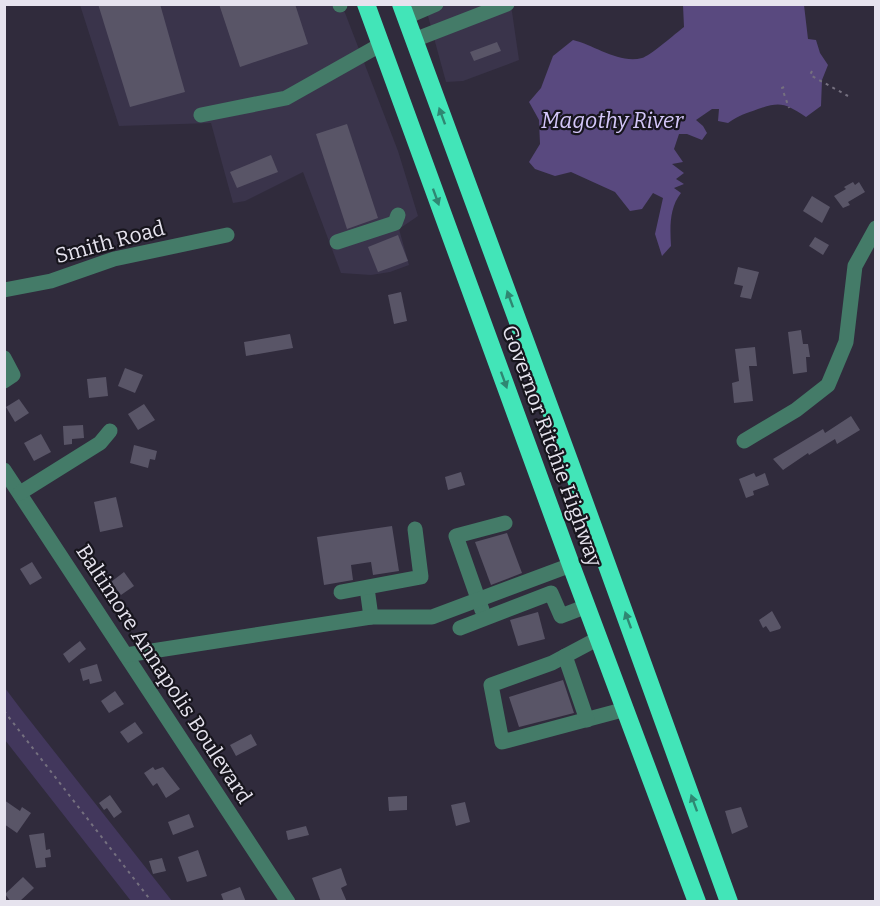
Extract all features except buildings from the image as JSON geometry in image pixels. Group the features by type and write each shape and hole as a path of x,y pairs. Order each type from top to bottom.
{"highway":[{"name":"Governor Ritchie Highway","path":"366,4 571,565 698,902"},
{"name":"Governor Ritchie Highway","path":"403,11 729,902"},
{"path":"685,868 714,858"}],"street":[{"path":"403,11 436,4"},
{"path":"414,40 507,4"},
{"path":"201,115 221,118 252,111 286,98 380,45"},
{"path":"337,242 395,223 398,215"},
{"path":"744,441 796,410 828,385 846,342 855,266 876,228"},
{"name":"Smith Road","path":"4,290 51,281 114,259 227,235"},
{"path":"4,358 14,375 4,381"},
{"path":"20,493 100,443 110,431"},
{"name":"Baltimore Annapolis Boulevard","path":"4,470 288,902"},
{"path":"485,618 456,536 505,524"},
{"path":"340,592 421,577 416,529"},
{"path":"126,655 371,616 432,617 571,565"},
{"path":"366,588 371,616"},
{"path":"460,628 551,593 561,616 587,606"},
{"path":"599,638 552,663 491,685 502,742 626,709"},
{"path":"565,656 587,720"}],"path":[{"path":"812,72 810,75 848,96"},
{"path":"784,87 782,88 789,108"},
{"path":"4,711 152,902"}],"shaded area":[{"path":"80,5 342,5 398,151 418,216 399,229 409,265 390,272 371,275 341,273 303,172 245,201 233,203 211,123 119,126"},
{"path":"425,5 511,5 519,60 463,81 446,82"},
{"path":"5,688 172,901 131,901 5,740"}],"water":[{"name":"Magothy River","path":"683,5 804,5 808,39 816,40 820,53 828,65 822,80 821,106 806,117 788,107 778,105 746,113 728,123 718,121 719,109 712,109 696,120 707,133 702,140 687,134 679,134 674,149 683,162 672,164 684,173 676,179 684,184 674,188 681,193 672,212 671,246 662,256 655,234 663,198 653,193 642,209 630,211 615,192 571,172 555,176 535,169 529,162 540,144 539,120 529,102 541,88 553,56 573,40 616,56 642,58 684,27"}]}
